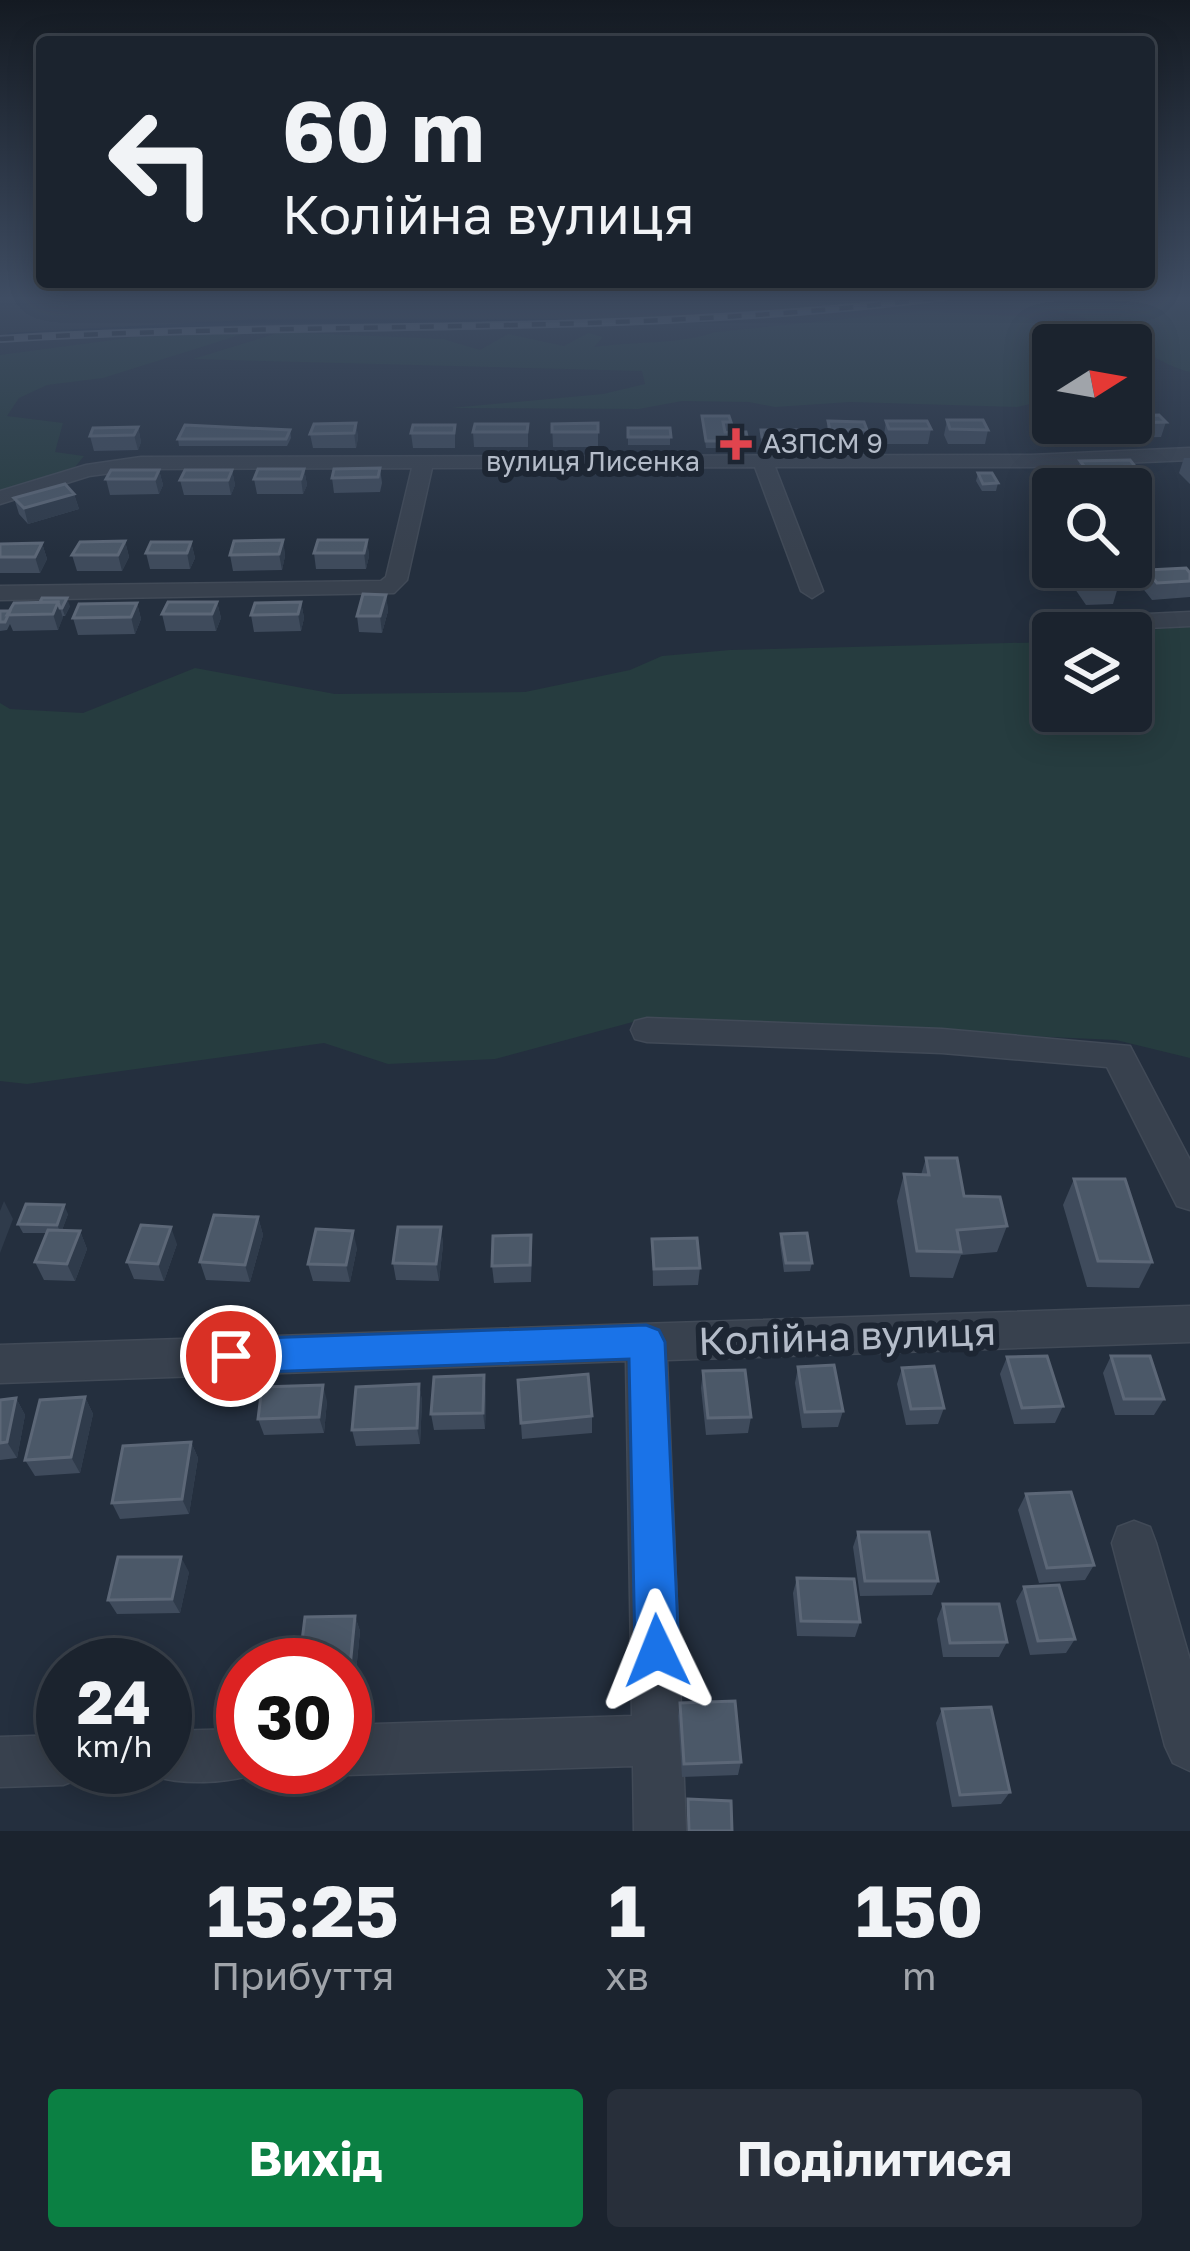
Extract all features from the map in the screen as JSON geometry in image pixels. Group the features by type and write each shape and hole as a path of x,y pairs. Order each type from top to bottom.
{"street":[{"name":"вулиця Лисенка","path":"0,498 86,471 141,464 1031,461 1190,454"},
{"path":"763,462 812,591"},
{"path":"0,592 386,588 396,580 423,463"},
{"path":"1152,621 1190,619"},
{"path":"647,1030 942,1042 1118,1055 1190,1195"},
{"name":"Колійна вулиця","path":"0,1364 1190,1324"},
{"path":"646,1342 660,1831"},
{"path":"1134,1543 1190,1746"},
{"path":"372,1749 660,1740"},
{"path":"0,1762 36,1761"}],"green space":[{"path":"0,382 67,382 47,385 19,398 7,416 63,423 55,452 84,456 71,472 0,494"},
{"path":"645,382 1032,382 1032,404 1017,407 850,402 775,407 682,401 639,409 450,408 603,394"},
{"path":"1190,626 1190,1058 1116,1040 644,1019 495,1059 388,1064 324,1043 27,1084 0,1081 0,703 10,709 83,713 195,668 335,694 525,692 630,670 662,656 1032,643 1032,732 1152,732 1152,630"}],"building":[{"path":"702,416 729,416 731,422 723,422 725,432 746,432 748,441 706,441"},
{"path":"947,420 983,420 988,430 950,429"},
{"path":"828,421 864,422 867,430 830,430"},
{"path":"886,421 927,421 931,429 889,429"},
{"path":"356,423 354,433 310,434 314,424"},
{"path":"598,423 598,432 552,432 552,424"},
{"path":"475,424 528,424 527,432 473,432"},
{"path":"185,425 290,430 286,439 178,439"},
{"path":"413,425 455,425 454,433 411,433"},
{"path":"138,427 134,435 90,436 93,428"},
{"path":"628,428 670,428 671,437 628,437"},
{"path":"761,430 806,430 807,437 762,437"},
{"path":"1130,460 1136,468 1086,468 1080,461"},
{"path":"380,468 378,477 332,478 334,469"},
{"path":"258,469 304,469 301,479 254,479"},
{"path":"111,470 159,470 155,479 106,479"},
{"path":"185,470 232,470 228,480 180,480"},
{"path":"978,473 992,473 998,483 983,484"},
{"path":"65,484 74,494 24,508 14,498"},
{"path":"283,540 279,554 230,555 234,541"},
{"path":"318,540 367,540 364,553 314,553"},
{"path":"125,541 118,555 72,555 80,542"},
{"path":"151,542 191,542 187,553 146,553"},
{"path":"42,543 35,557 0,557 0,544"},
{"path":"1186,568 1190,581 1157,583 1152,570"},
{"path":"363,594 386,595 380,616 357,616"},
{"path":"42,598 67,598 60,608 58,602 40,602"},
{"path":"58,602 53,614 7,615 14,603"},
{"path":"168,602 217,602 212,614 162,614"},
{"path":"301,602 298,614 251,615 255,603"},
{"path":"137,603 131,617 73,618 79,604"},
{"path":"926,1158 957,1158 964,1196 1000,1197 1007,1226 957,1230 961,1252 917,1251 904,1174 929,1175"},
{"path":"1074,1179 1125,1179 1152,1262 1098,1261"},
{"path":"26,1204 64,1205 57,1225 18,1224"},
{"path":"214,1215 258,1217 245,1265 200,1262"},
{"path":"141,1225 171,1227 158,1264 127,1262"},
{"path":"398,1227 441,1227 436,1264 393,1263"},
{"path":"316,1229 353,1231 346,1265 308,1264"},
{"path":"48,1230 80,1231 67,1264 35,1262"},
{"path":"807,1233 812,1263 786,1263 781,1234"},
{"path":"531,1235 530,1265 492,1266 493,1236"},
{"path":"697,1238 700,1268 654,1269 652,1239"},
{"path":"1047,1356 1063,1406 1022,1408 1007,1357"},
{"path":"1111,1356 1150,1356 1164,1399 1124,1399"},
{"path":"834,1365 843,1411 805,1412 798,1367"},
{"path":"934,1366 944,1408 911,1409 902,1368"},
{"path":"745,1370 751,1417 708,1418 703,1371"},
{"path":"588,1374 592,1416 521,1423 518,1380"},
{"path":"484,1375 483,1413 431,1414 434,1377"},
{"path":"419,1384 417,1428 352,1430 356,1387"},
{"path":"323,1385 319,1417 258,1419 262,1387"},
{"path":"85,1397 71,1457 25,1460 40,1400"},
{"path":"16,1398 7,1442 0,1443 0,1400"},
{"path":"191,1442 182,1499 112,1503 123,1446"},
{"path":"1071,1492 1094,1565 1047,1568 1026,1494"},
{"path":"858,1532 929,1532 938,1581 865,1581"},
{"path":"118,1557 181,1557 172,1599 108,1600"},
{"path":"797,1578 854,1579 860,1622 801,1621"},
{"path":"1059,1585 1075,1639 1038,1641 1024,1587"},
{"path":"943,1604 999,1604 1007,1642 950,1643"},
{"path":"355,1616 353,1638 302,1638 305,1617"},
{"path":"735,1701 741,1762 684,1764 680,1703"},
{"path":"991,1707 1010,1792 960,1795 942,1709"},
{"path":"688,1799 731,1801 732,1831 689,1831"}],"place":[{"name":"АЗПСМ 9","path":"736,444"}],"route":[{"path":"231,1356 646,1342 657,1651"}]}
